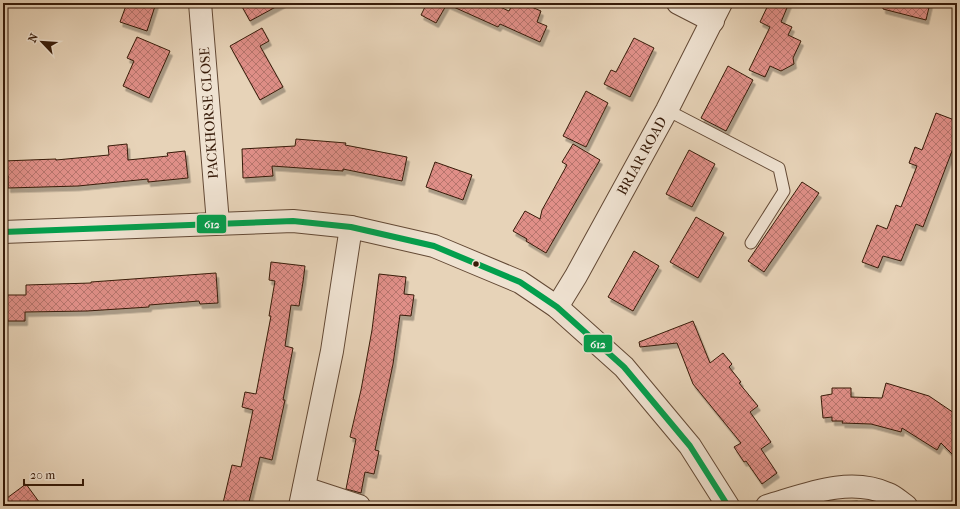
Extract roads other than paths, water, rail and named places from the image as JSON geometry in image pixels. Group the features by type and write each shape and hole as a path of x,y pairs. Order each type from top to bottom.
{"street":[{"name":"PACKHORSE CLOSE","path":"200,3 218,223"},
{"path":"678,3 718,12"},
{"name":"BRIAR ROAD","path":"557,307 576,276 667,110 718,12"},
{"path":"3,232 293,221 351,227 434,246 520,282 557,307 624,367 690,446 728,506"},
{"path":"351,227 332,352 302,497 359,506"},
{"path":"767,506 829,488 862,486 888,494 906,506"}],"lane":[{"path":"667,110 779,168 784,191 751,243"}]}
